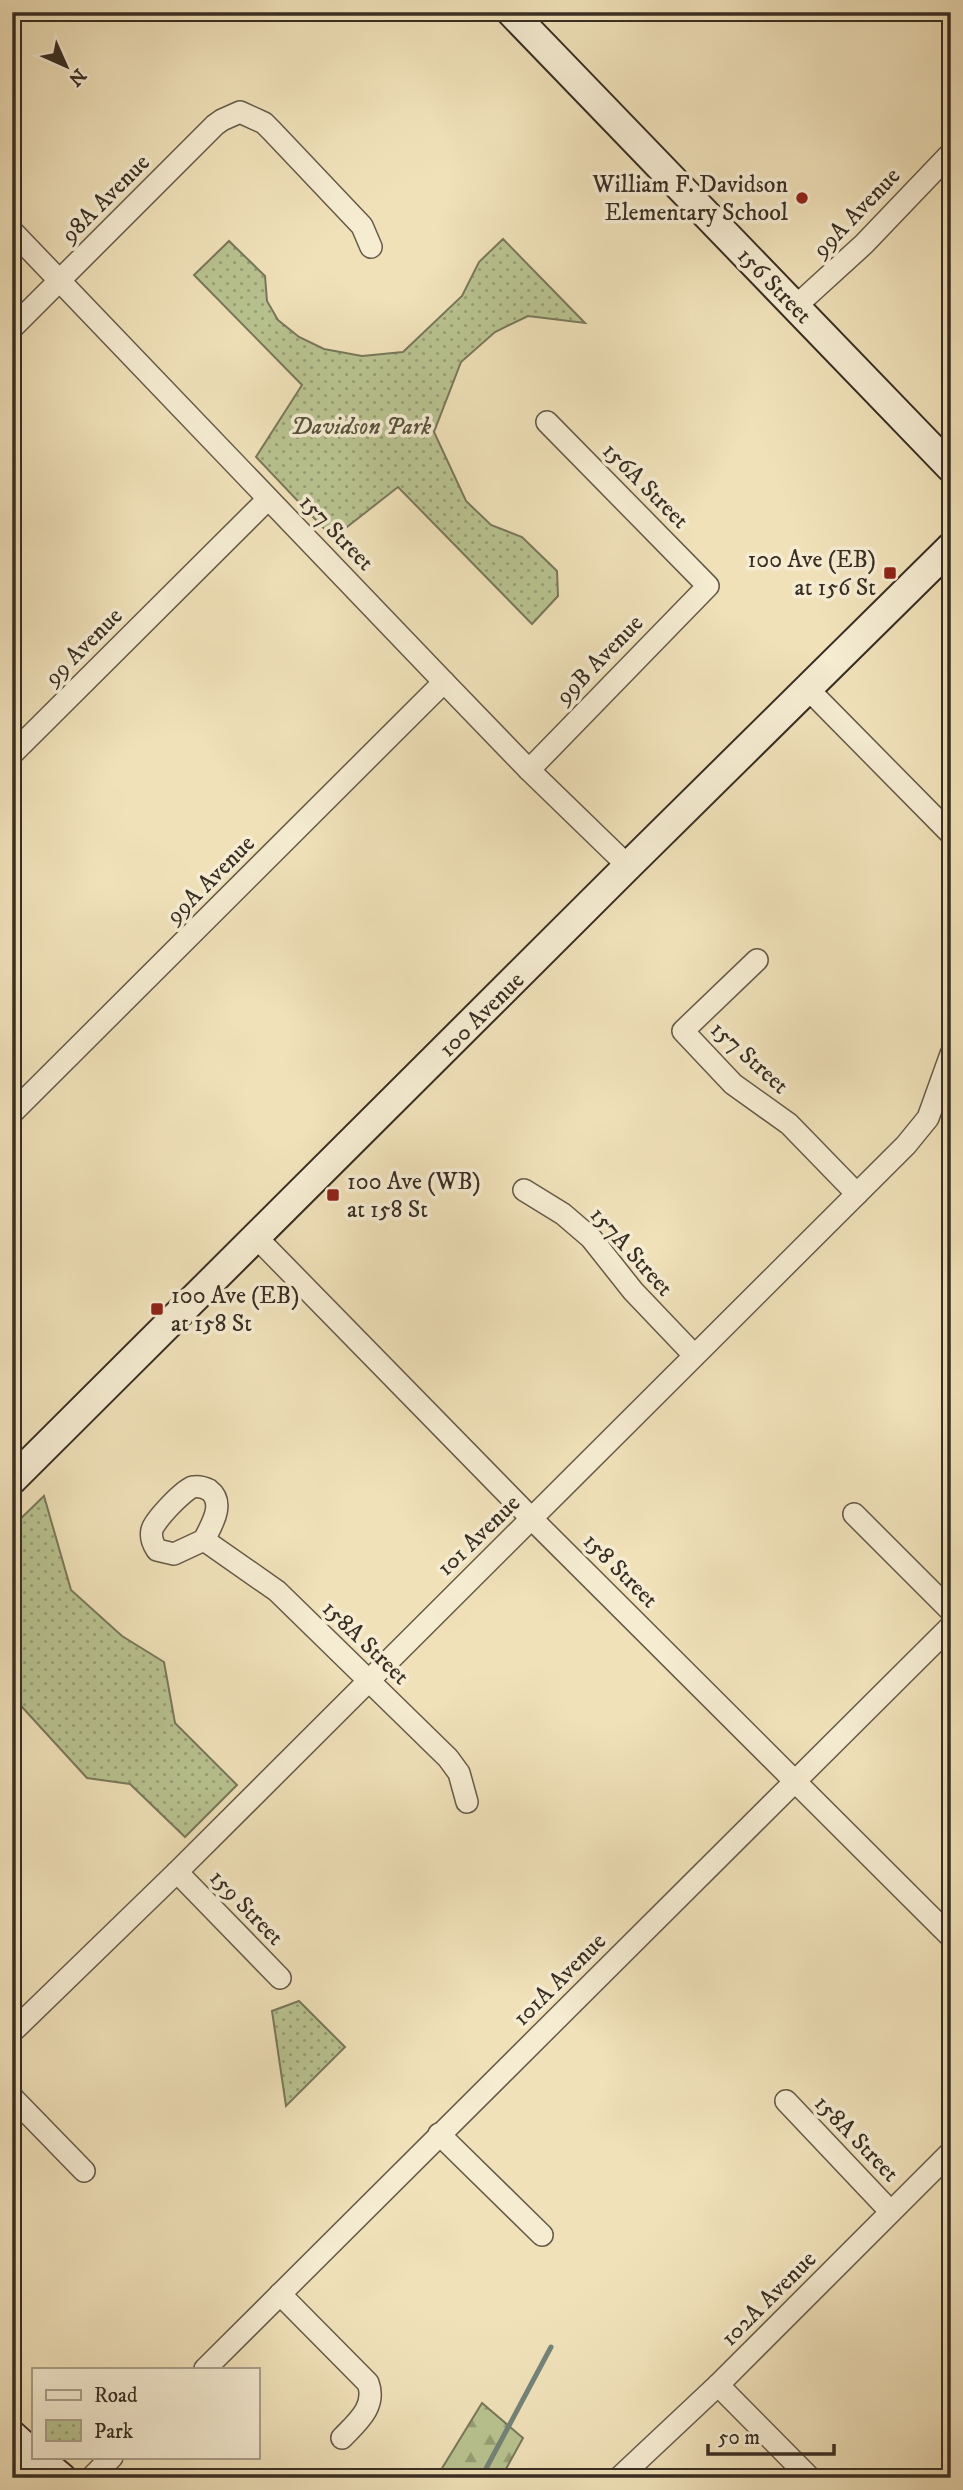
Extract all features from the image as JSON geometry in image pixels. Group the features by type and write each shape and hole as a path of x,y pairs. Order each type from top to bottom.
{"main road":[{"name":"156 Street","path":"511,12 951,468"},
{"name":"100 Avenue","path":"12,1480 951,547"},
{"path":"12,2435 32,2452"},
{"path":"39,2458 62,2478"},
{"path":"12,2470 22,2478"}],"street":[{"name":"98A Avenue","path":"12,328 215,125 240,112 264,123 272,131 362,226 371,247"},
{"name":"99A Avenue","path":"796,306 863,244 951,153"},
{"name":"157 Street","path":"12,231 529,770 628,866"},
{"name":"156A Street","path":"547,422 708,586"},
{"name":"99 Avenue","path":"12,754 157,601 268,499"},
{"name":"99B Avenue","path":"529,770 708,586"},
{"name":"99A Avenue","path":"12,1112 444,682"},
{"path":"808,689 951,834"},
{"name":"157 Street","path":"757,960 683,1031 733,1084 789,1124 857,1194"},
{"name":"101 Avenue","path":"12,2032 369,1682 925,1124 951,1054"},
{"name":"157A Street","path":"524,1190 563,1214 591,1238 633,1291 694,1355"},
{"name":"158 Street","path":"257,1238 532,1519 951,1937"},
{"path":"854,1514 951,1611"},
{"name":"158A Street","path":"204,1540 277,1591 448,1758 459,1773 467,1802"},
{"name":"101A Avenue","path":"206,2368 951,1626"},
{"name":"159 Street","path":"177,1872 280,1978"},
{"path":"12,2097 84,2171"},
{"name":"158A Street","path":"786,2101 890,2211"},
{"path":"439,2134 542,2235"},
{"name":"102A Avenue","path":"619,2478 718,2385 951,2152"},
{"path":"280,2294 371,2389 366,2411 342,2438"},
{"path":"718,2385 810,2478"},
{"path":"91,2478 111,2458"}],"green space":[{"name":"Davidson Park","path":"503,239 585,323 528,316 495,332 461,362 434,432 466,501 491,525 522,537 557,571 558,596 532,624 398,487 333,538 256,457 302,385 194,275 229,241 265,276 267,301 278,320 299,337 324,349 362,356 403,352 462,296 479,262"},
{"path":"44,1496 71,1590 122,1636 164,1662 175,1723 237,1785 185,1837 130,1784 87,1778 12,1696 12,1527"},
{"path":"299,2001 345,2047 286,2106 272,2011"},
{"path":"482,2403 523,2438 501,2478 436,2478"}],"waterway":[{"path":"481,2478 551,2347"}],"place":[{"name":"William F. Davidson Elementary School","path":"802,198"},
{"name":"100 Ave (EB) at 156 St","path":"890,573"},
{"name":"100 Ave (WB) at 158 St","path":"333,1195"},
{"name":"100 Ave (EB) at 158 St","path":"157,1309"}]}
